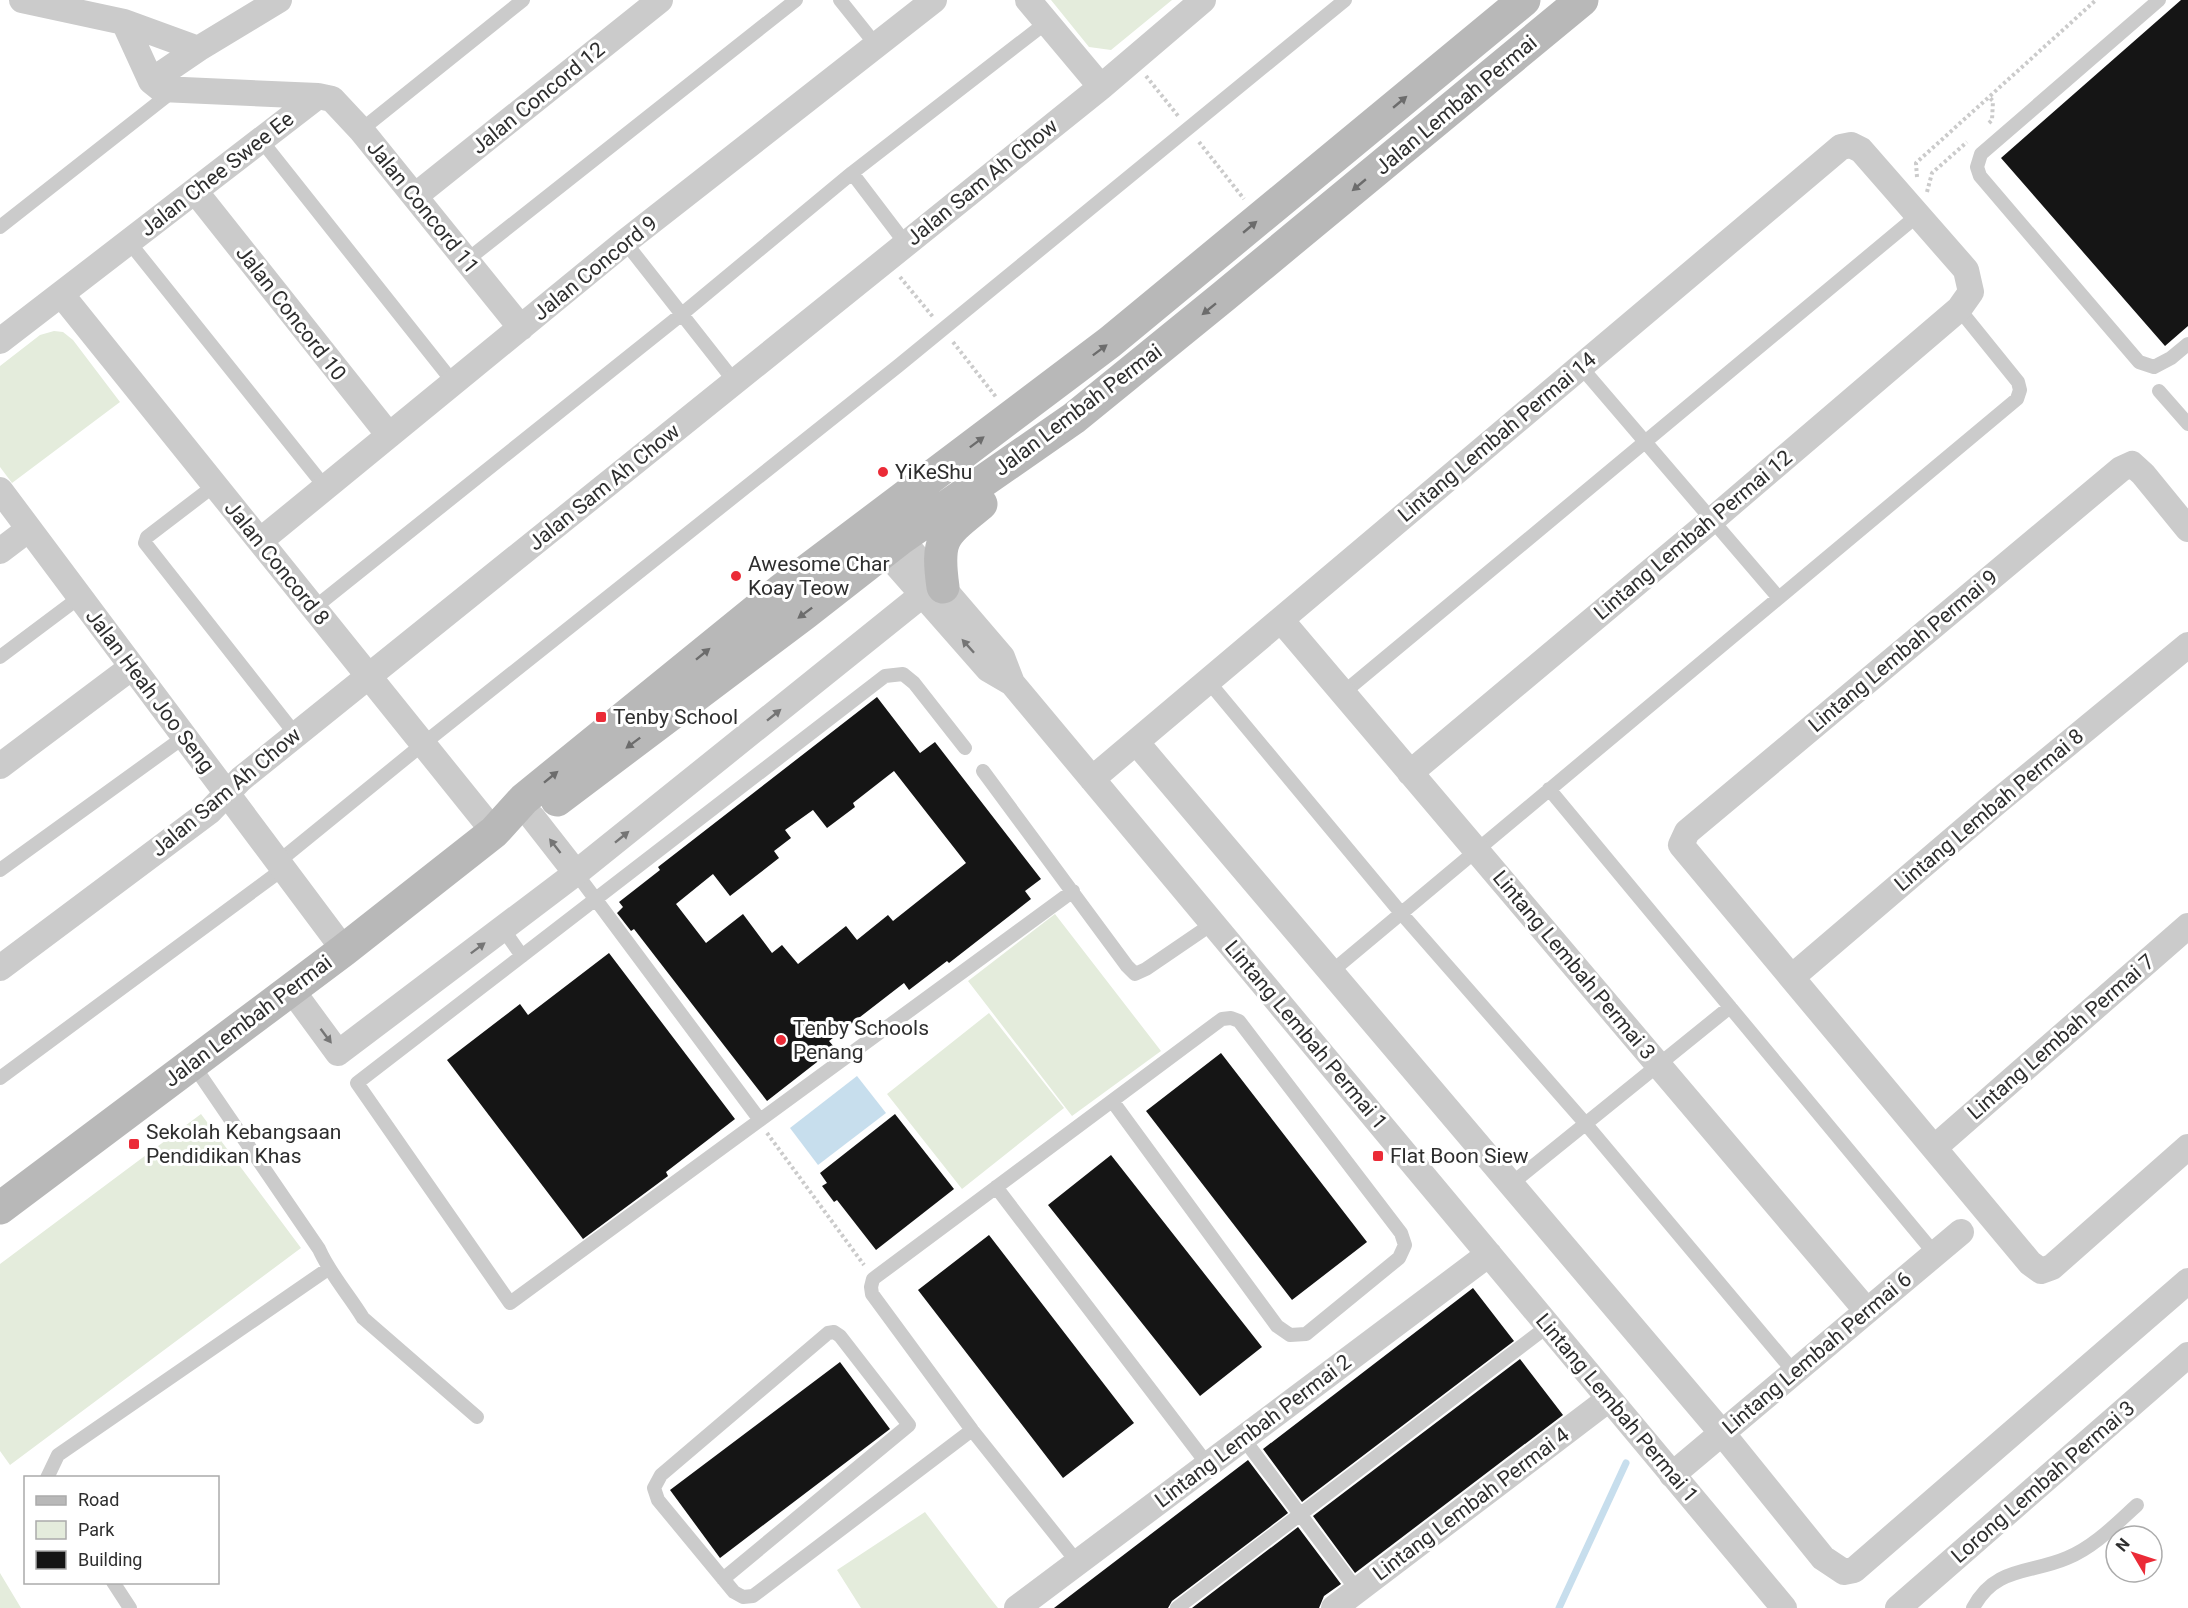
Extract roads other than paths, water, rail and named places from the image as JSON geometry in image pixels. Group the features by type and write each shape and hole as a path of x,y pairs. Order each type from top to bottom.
{"main road":[{"name":"Jalan Lembah Permai","path":"0,1208 344,950 494,832 524,799 780,591 1074,418 1582,0"},
{"name":"Jalan Lembah Permai","path":"494,832 533,818 882,533 1516,2"},
{"path":"933,591 941,547 946,536 961,520 1024,469 1074,418"}],"street":[{"path":"22,0 124,22 198,49"},
{"path":"124,22 162,86 198,49 279,0"},
{"name":"Jalan Concord 12","path":"415,196 660,0"},
{"name":"Jalan Concord 9","path":"260,541 625,242 934,0"},
{"path":"1028,0 1101,87"},
{"name":"Jalan Sam Ah Chow","path":"0,968 210,811 241,779 1101,87 1203,0"},
{"name":"Jalan Chee Swee Ee","path":"162,86 318,96"},
{"name":"Jalan Concord 11","path":"318,96 332,99 361,130 521,328"},
{"name":"Jalan Chee Swee Ee","path":"0,341 318,96"},
{"name":"Lintang Lembah Permai 14","path":"1092,779 1841,147 1851,145 1861,150 1919,204"},
{"name":"Jalan Concord 10","path":"195,191 388,434"},
{"path":"1919,204 1966,270 1965,300"},
{"name":"Jalan Concord 8","path":"61,294 494,832"},
{"name":"Lintang Lembah Permai 12","path":"1410,773 1712,520 1965,300"},
{"name":"Lintang Lembah Permai 9","path":"1792,977 1690,859 1681,845 1687,832 2121,469 2132,464 2143,474 2188,529"},
{"name":"Jalan Heah Joo Seng","path":"0,490 344,950"},
{"path":"0,551 29,529"},
{"name":"Lintang Lembah Permai 1","path":"882,533 933,591 1002,657 1012,683 1784,1608"},
{"path":"291,989 338,1053 576,873 933,591"},
{"name":"Lintang Lembah Permai 3","path":"1281,620 1867,1311"},
{"name":"Lintang Lembah Permai 8","path":"1792,977 1997,802 2188,645"},
{"path":"0,766 132,667"},
{"path":"1136,742 1722,1433 1823,1558 1844,1572 1854,1570 2188,1281"},
{"path":"533,818 576,873"},
{"name":"Lintang Lembah Permai 7","path":"1934,1148 2188,926"},
{"path":"1792,977 2030,1263 2041,1271 2052,1267 2188,1147"},
{"name":"Lintang Lembah Permai 6","path":"1672,1475 1961,1232"},
{"name":"Lintang Lembah Permai 2","path":"1017,1608 1489,1254"},
{"name":"Lorong Lembah Permai 3","path":"1898,1608 2188,1355"},
{"name":"Lintang Lembah Permai 4","path":"1334,1608 1609,1399"}],"lane":[{"path":"361,130 523,0"},
{"path":"467,260 796,0"},
{"path":"840,0 876,45"},
{"path":"0,1078 280,865 423,744 898,366 1345,0"},
{"path":"2159,0 1982,154 1977,167 1980,176 2139,362 2154,367 2171,358 2188,344"},
{"path":"314,608 682,314 852,173 1047,22"},
{"path":"0,226 162,86"},
{"path":"261,140 453,382"},
{"path":"852,173 906,244"},
{"path":"1342,693 1645,442 1919,204"},
{"path":"129,242 325,487"},
{"path":"625,242 735,382"},
{"path":"1331,972 2017,399 2020,390 2018,382 1965,300"},
{"path":"1581,367 1778,597"},
{"path":"2159,390 2188,424"},
{"path":"215,485 147,537 145,543 296,735"},
{"path":"0,657 80,597"},
{"path":"965,748 914,683 903,674 885,676 357,1083 510,1304 763,1125 1073,891"},
{"path":"1208,681 1401,913 1585,1123 1794,1372"},
{"path":"0,870 184,737"},
{"path":"984,771 1135,974 1212,924"},
{"path":"1549,789 1935,1254"},
{"path":"576,873 763,1125"},
{"path":"503,928 522,956"},
{"path":"1511,1184 1730,1007"},
{"path":"1078,1563 972,1430 872,1294 873,1279 1222,1019 1231,1018 1239,1021 1401,1233 1405,1245 1399,1258 1306,1334 1290,1335 1277,1326 1113,1101"},
{"path":"192,1063 319,1249 328,1269 363,1318 477,1417"},
{"path":"996,1187 1208,1465"},
{"path":"48,1476 58,1455 328,1269"},
{"path":"1177,1608 1548,1326"},
{"path":"723,1579 909,1425 840,1336 834,1332 828,1333 662,1474 654,1488 658,1500 723,1579 734,1592 743,1598 753,1596 972,1430"},
{"path":"1243,1438 1357,1590"},
{"path":"1973,1608 1991,1585 2009,1574 2067,1558 2088,1547 2137,1504"},
{"path":"114,1584 130,1608"}],"water":[{"path":"857,1076 886,1113 818,1165 790,1128"}],"waterway":[{"path":"1559,1608 1626,1463"}],"place":[{"name":"YiKeShu","path":"883,472"},
{"name":"Awesome Char Koay Teow","path":"736,576"},
{"name":"Tenby School","path":"601,717"},
{"name":"Tenby Schools Penang","path":"781,1040"},
{"name":"Sekolah Kebangsaan Pendidikan Khas","path":"134,1144"},
{"name":"Flat Boon Siew","path":"1378,1156"}]}
